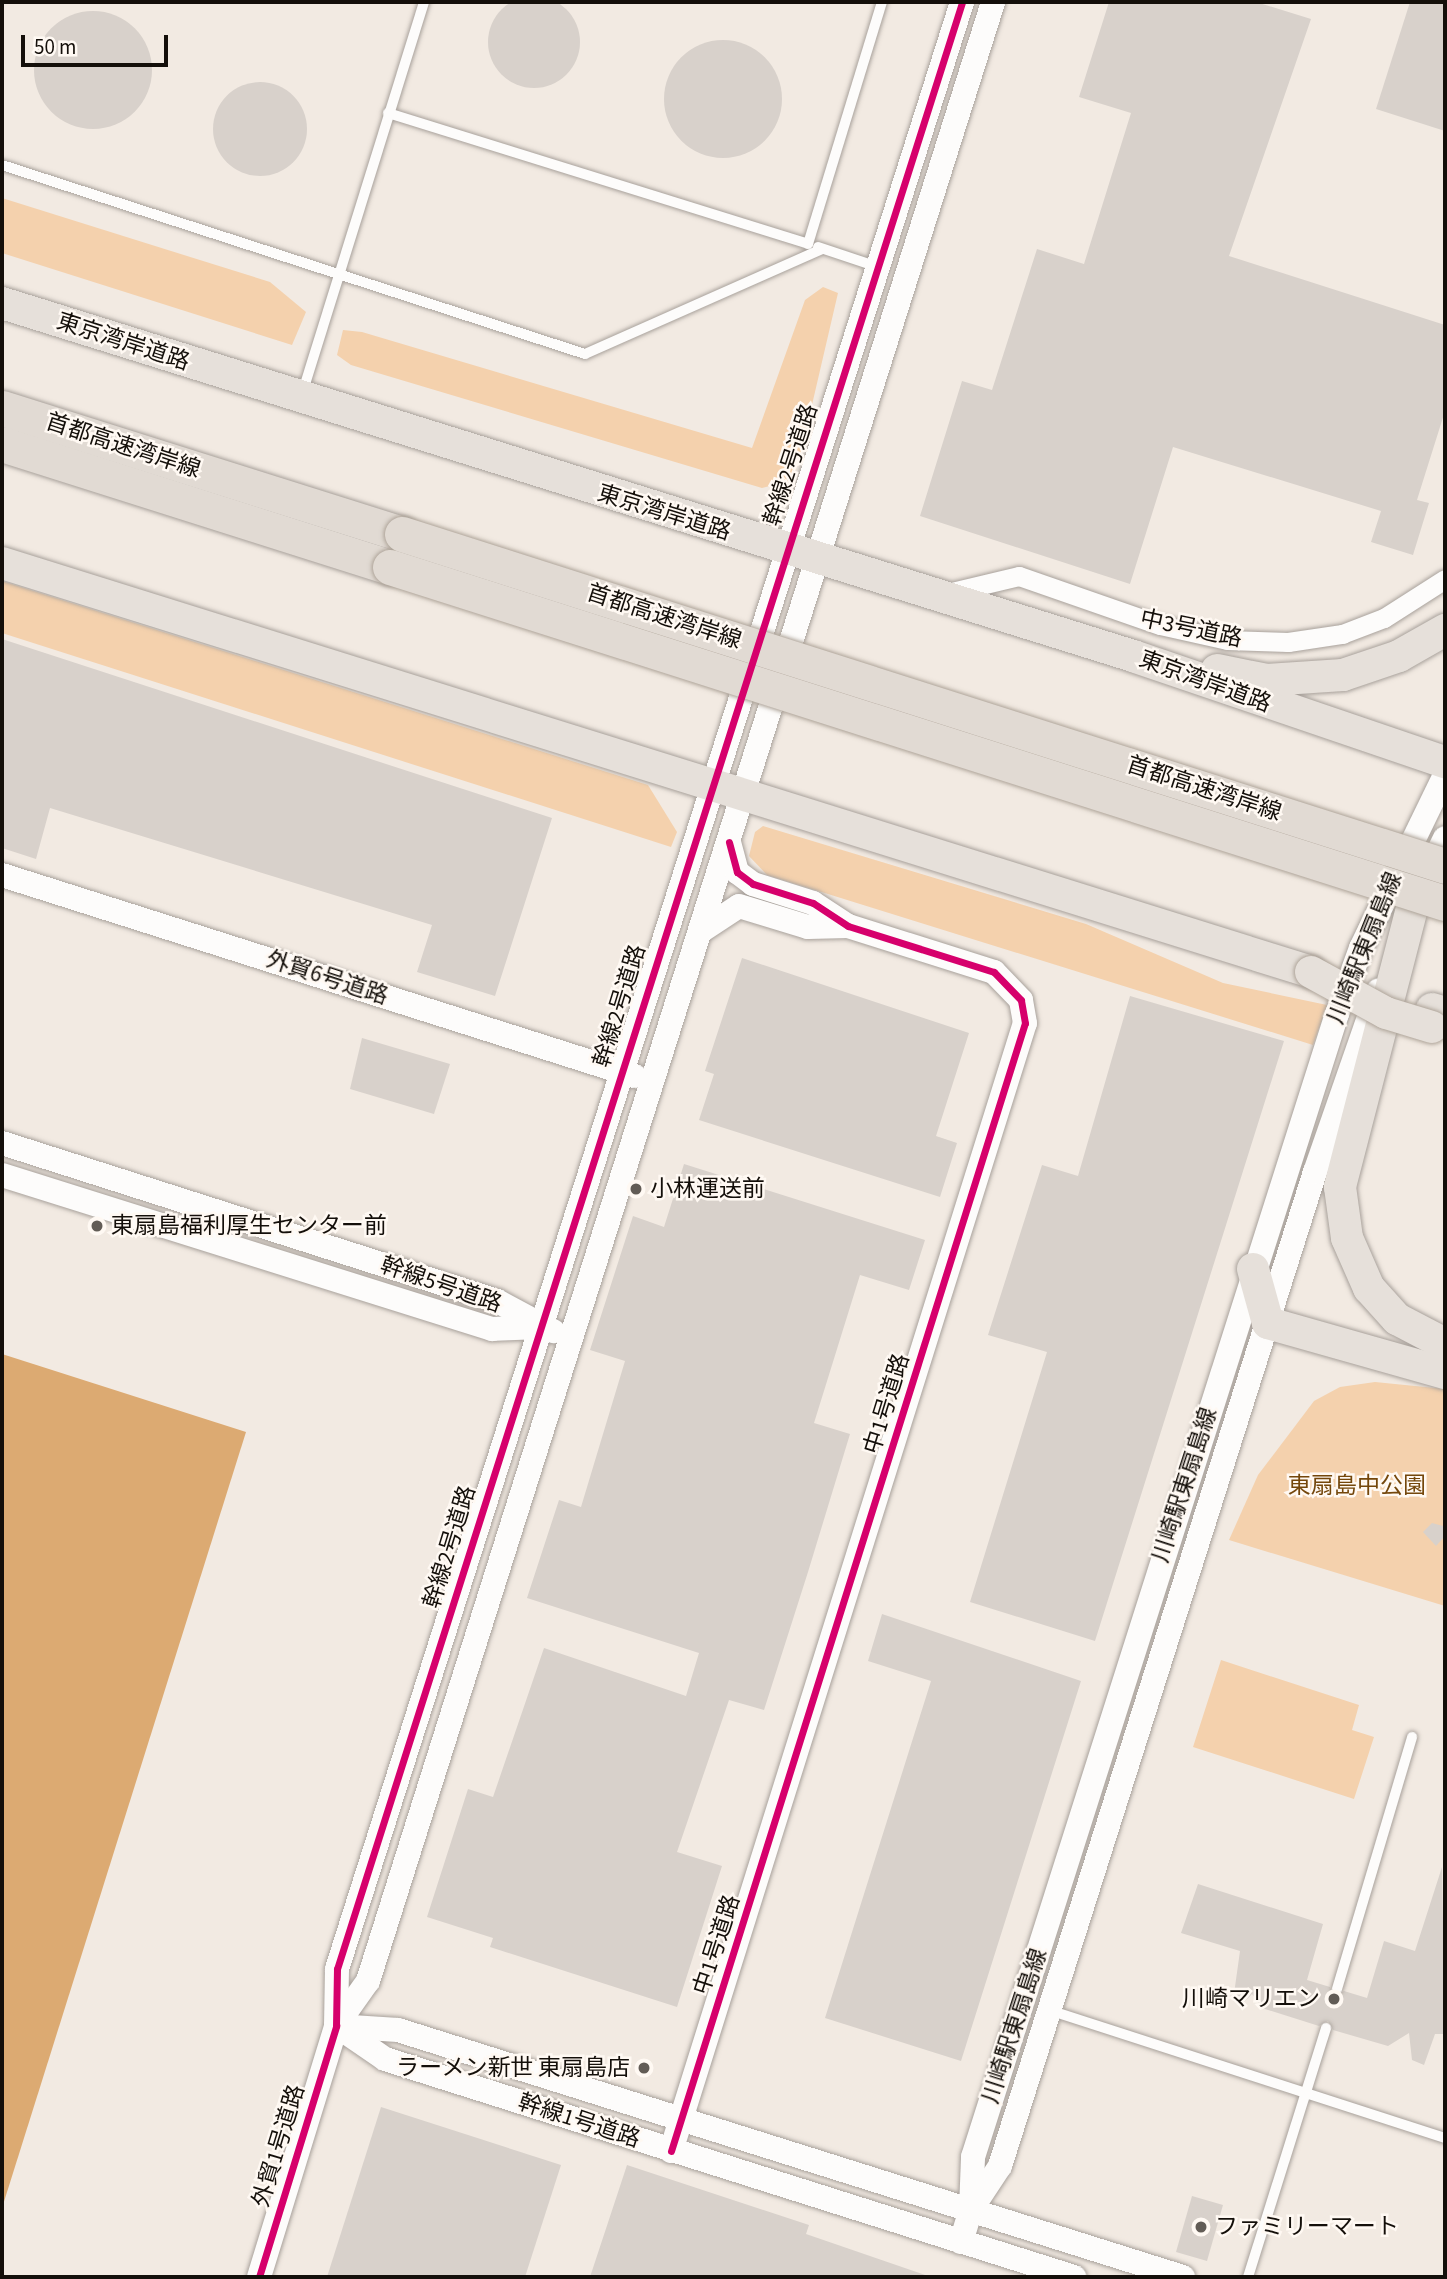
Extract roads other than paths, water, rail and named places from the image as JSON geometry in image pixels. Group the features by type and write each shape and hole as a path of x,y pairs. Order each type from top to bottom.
{"highway":[{"name":"東京湾岸道路","path":"2,303 932,598 1133,656 1445,762"},
{"name":"首都高速湾岸線","path":"2,408 1445,866"},
{"name":"首都高速湾岸線","path":"2,444 1445,902"},
{"path":"2,563 712,782 1311,972 1439,1020"},
{"path":"1133,656 1303,681 1380,664 1445,630"},
{"path":"1411,912 1340,1187 1347,1238 1369,1289 1397,1319 1445,1344"},
{"path":"1253,1269 1268,1323 1445,1373"}],"street":[{"name":"幹線2号道路","path":"336,2026 337,1969 541,1328 783,550 962,2"},
{"path":"336,2026 368,1981 993,2"},
{"name":"中3号道路","path":"932,598 1019,576 1194,634 1288,642 1342,634 1384,618 1445,579"},
{"name":"川崎駅東扇島線","path":"961,2242 971,2210 973,2157 1253,1269 1361,948 1445,775"},
{"name":"川崎駅東扇島線","path":"971,2210 1000,2166 1343,1086 1411,912 1445,838"},
{"name":"中1号道路","path":"671,2151 1025,1024 1014,990 994,972 848,926 813,903 744,879 729,842"},
{"name":"外貿6号道路","path":"2,878 652,1081"},
{"name":"中1号道路","path":"701,931 733,906 808,927 848,926"},
{"name":"幹線5号道路","path":"2,1143 498,1301 541,1328"},
{"name":"幹線5号道路","path":"2,1175 492,1329 541,1328"},
{"path":"541,1328 571,1337"},
{"name":"幹線1号道路","path":"336,2026 398,2030 1183,2277"},
{"name":"幹線1号道路","path":"336,2026 385,2059 1073,2277"},
{"name":"外貿1号道路","path":"259,2277 336,2026"}],"lane":[{"path":"301,398 424,2"},
{"path":"807,244 882,2"},
{"path":"388,113 875,266"},
{"path":"2,165 585,354 822,248"},
{"path":"1336,1989 1412,1737"},
{"path":"1048,2010 1445,2138"},
{"path":"1248,2277 1326,2028"}],"place":[{"name":"小林運送前","path":"636,1189"},
{"name":"東扇島福利厚生センター前","path":"97,1226"},
{"name":"川崎マリエン","path":"1334,1999"},
{"name":"ラーメン新世 東扇島店","path":"644,2068"},
{"name":"ファミリーマート","path":"1201,2227"}],"park label":[{"name":"東扇島中公園","path":"1357,1486"}]}
